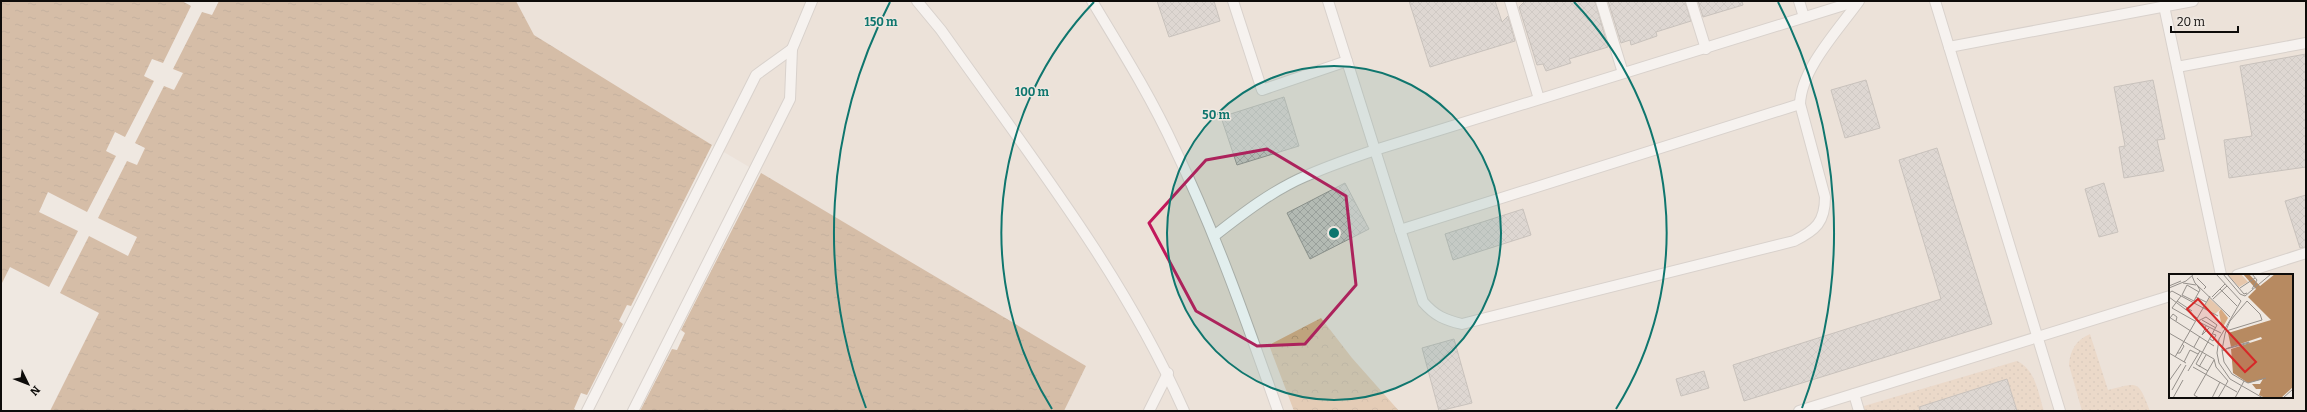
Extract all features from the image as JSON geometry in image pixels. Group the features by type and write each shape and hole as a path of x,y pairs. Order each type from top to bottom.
{"lane":[{"path":"633,411 790,98 792,49 812,1"},
{"path":"917,1 941,30 1090,242 1130,303 1168,373 1184,411"},
{"path":"1092,1 1140,81 1175,148 1214,236 1278,411"},
{"path":"1233,1 1262,90 1347,61"},
{"path":"1328,1 1424,302 1433,313 1439,317 1462,324 1794,241 1808,234 1818,224 1825,212 1825,197 1800,104 1802,88 1814,64 1858,1"},
{"path":"1510,1 1539,99"},
{"path":"1601,1 1623,73"},
{"path":"1691,1 1706,49"},
{"path":"1799,1 1804,17"},
{"path":"1214,236 1277,192 1305,176 1375,150 1858,1"},
{"path":"1935,1 2060,411"},
{"path":"1949,47 2193,1"},
{"path":"2164,6 2221,274"},
{"path":"2177,67 2306,42"},
{"path":"587,411 756,75 792,49"},
{"path":"1400,230 1800,104"},
{"path":"2240,274 2306,253"},
{"path":"1799,411 2169,296"},
{"path":"1149,411 1168,373"},
{"path":"1854,394 1859,411"}],"highlighted area":[{"path":"1267,149 1346,196 1356,285 1305,344 1257,346 1196,311 1149,223 1206,160"}],"shaded area":[{"path":"516,1 2306,1 2306,411 1064,411 1086,366 712,145 534,35"},
{"path":"2090,334 2108,390 2132,385 2136,386 2143,394 2150,411 2082,411 2069,365 2072,350 2077,342"},
{"path":"2017,361 2028,370 2032,376 2044,411 1847,411"}],"green space":[{"path":"1321,318 1352,358 1399,411 1294,411 1269,345"}],"water":[{"path":"1,1 516,1 534,35 712,145 631,306 627,305 619,321 623,324 587,395 581,393 574,409 577,411 1,411"},
{"path":"761,173 1086,366 1064,411 640,411 672,349 677,350 685,333 681,330"}],"pier":[{"path":"182,1 219,1 212,15 202,12 173,69 183,73 174,90 164,86 135,143 145,148 137,165 127,161 98,218 137,237 128,256 89,236 60,293 99,313 50,411 1,411 1,285 10,267 49,287 78,231 39,212 48,192 87,212 116,156 106,151 115,132 125,137 154,81 144,76 152,59 163,63 191,6"}],"building":[{"path":"1157,1 1214,1 1220,21 1169,37"},
{"path":"1409,1 1495,1 1502,22 1508,16 1515,41 1430,67"},
{"path":"1525,1 1595,1 1608,47 1569,59 1571,63 1546,71 1543,64 1537,65 1519,7"},
{"path":"1608,1 1685,1 1691,21 1656,32 1657,36 1631,45 1630,40 1621,43"},
{"path":"1698,1 1742,1 1743,5 1703,17"},
{"path":"2306,54 2306,167 2229,178 2224,140 2252,136 2240,66"},
{"path":"1866,80 1880,128 1845,138 1831,90"},
{"path":"2153,80 2165,139 2157,140 2164,171 2124,178 2119,147 2125,146 2114,87"},
{"path":"1284,97 1299,146 1237,165 1221,117"},
{"path":"1937,148 1992,324 1744,401 1733,365 1941,299 1899,160"},
{"path":"1345,183 1369,229 1310,259 1287,213"},
{"path":"2104,183 2118,232 2099,237 2085,189"},
{"path":"2306,195 2306,247 2300,248 2285,201"},
{"path":"1523,209 1531,235 1453,260 1445,234"},
{"path":"1454,339 1472,403 1439,411 1422,348"},
{"path":"1704,371 1709,388 1681,396 1676,379"},
{"path":"2007,379 2017,411 1920,411 1919,407"}]}
